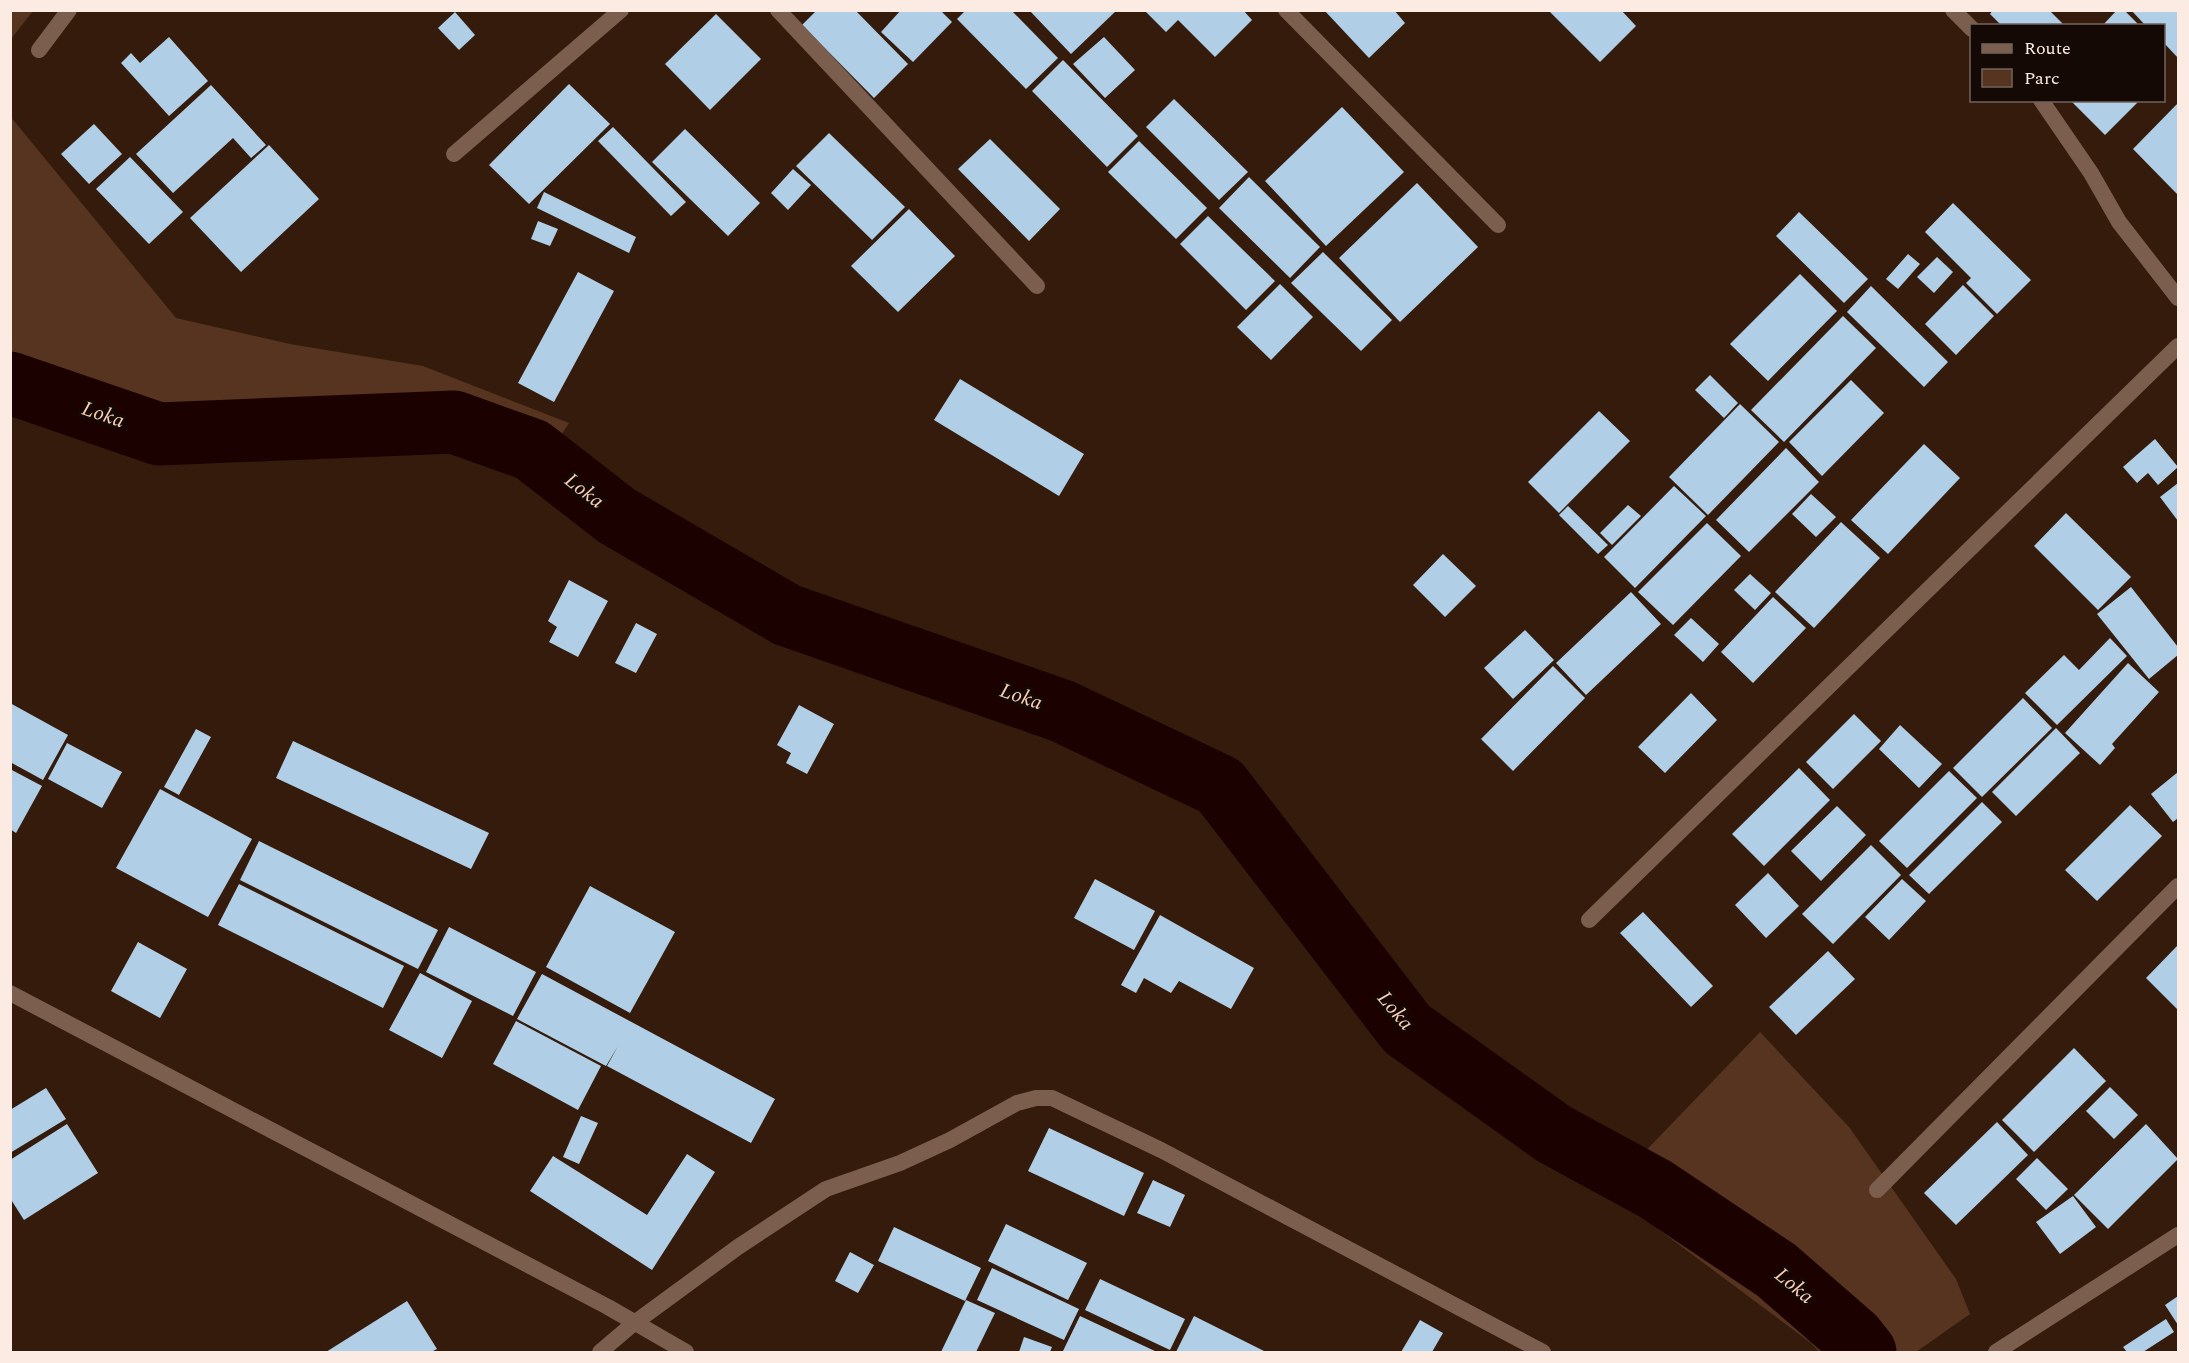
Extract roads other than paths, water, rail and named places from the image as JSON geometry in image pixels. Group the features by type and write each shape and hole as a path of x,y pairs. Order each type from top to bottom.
{"street":[{"path":"39,50 69,10"},
{"path":"454,154 621,10"},
{"path":"778,10 1037,286"},
{"path":"1286,10 1498,225"},
{"path":"1953,10 1970,28"},
{"path":"2042,102 2091,173 2119,222 2178,298"},
{"path":"1589,920 2178,346"},
{"path":"1877,1190 2178,886"},
{"path":"10,993 608,1307 633,1324 686,1353"},
{"path":"600,1353 633,1324 738,1247 826,1189 900,1163 951,1140 1017,1103 1036,1098 1052,1098 1161,1150 1543,1353"},
{"path":"1996,1353 2178,1235"}],"waterway":[{"name":"Loka","path":"10,383 159,434 454,422 532,450 617,516 787,615 1062,711 1220,786 1407,1029 1554,1134 1655,1189 1776,1270 1853,1337 1865,1352"}]}
